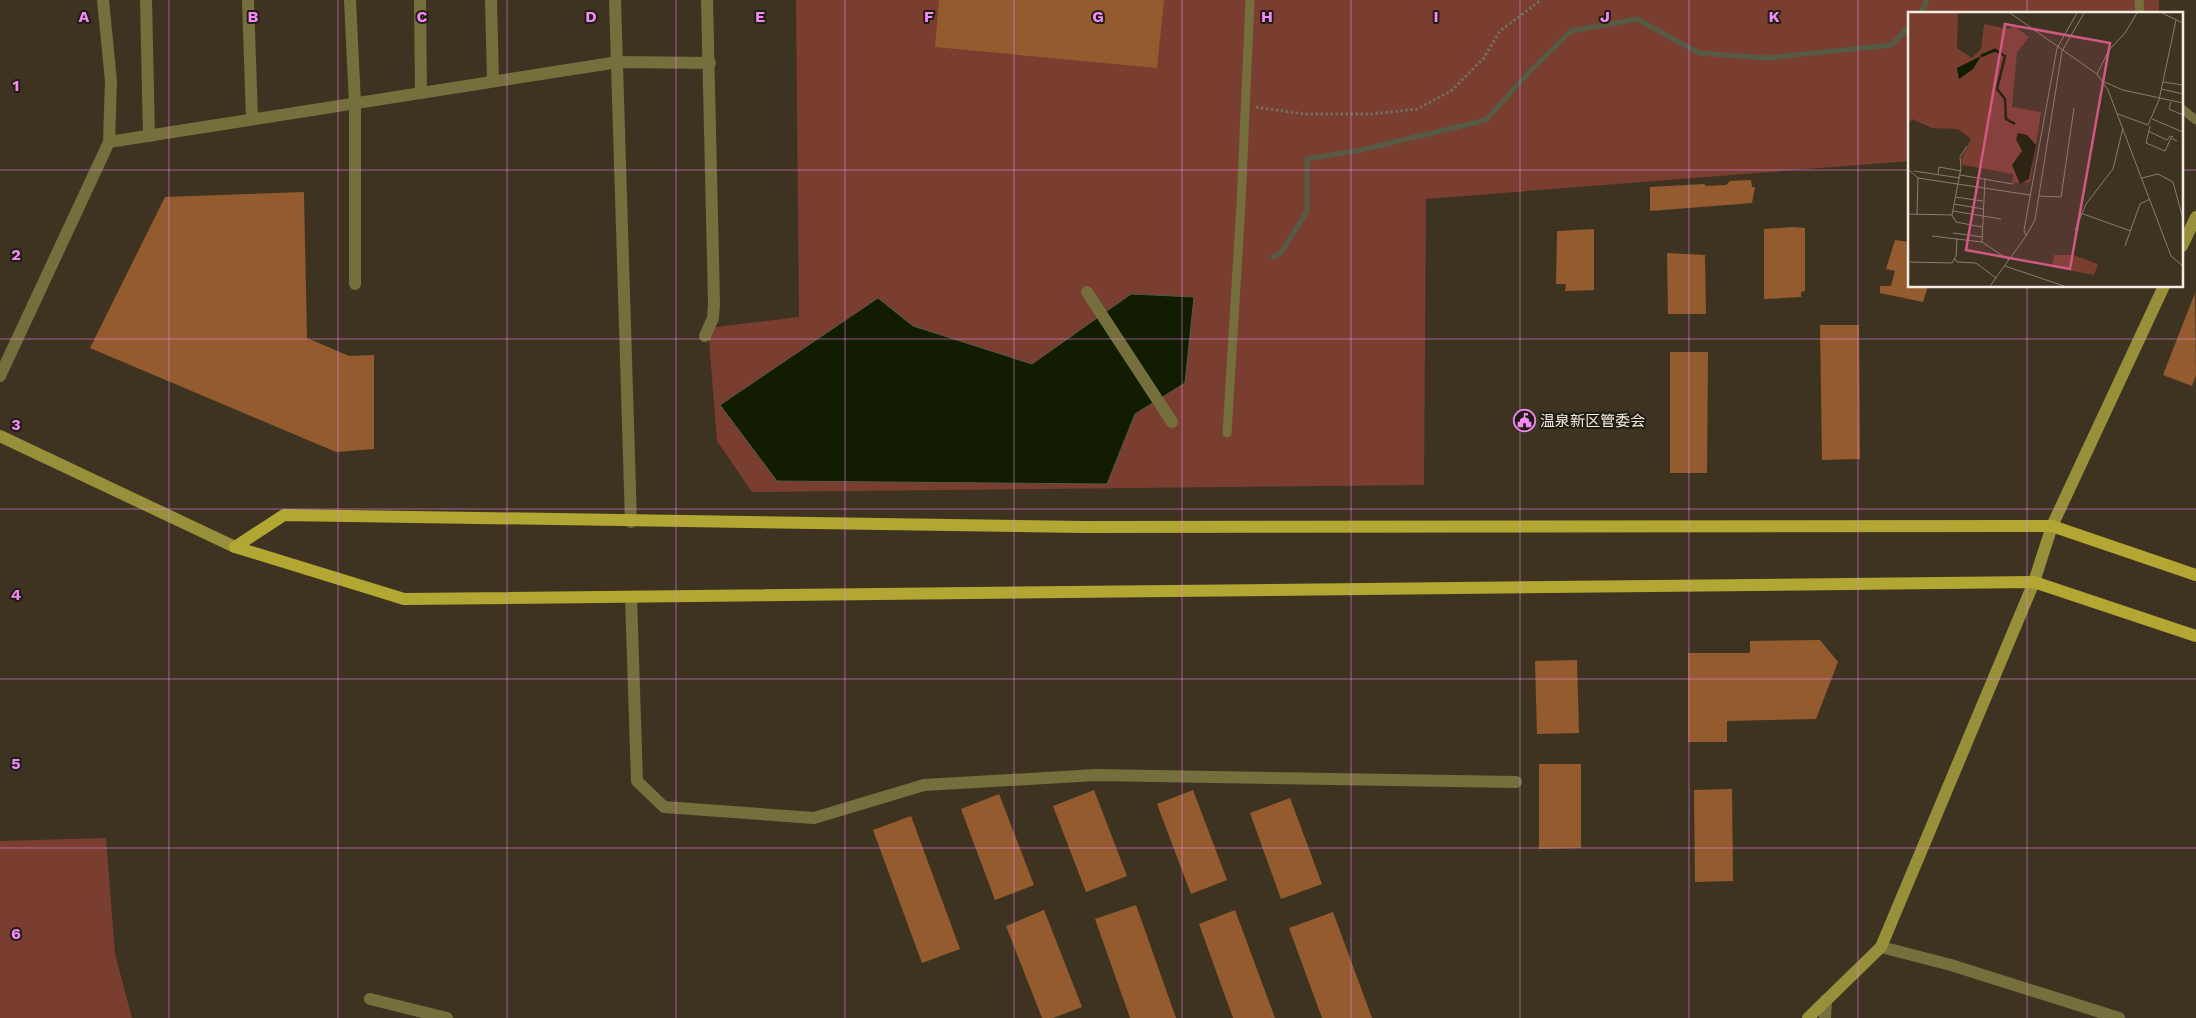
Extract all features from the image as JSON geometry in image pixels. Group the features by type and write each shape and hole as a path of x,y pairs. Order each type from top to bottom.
{"main road":[{"path":"235,547 284,515 631,522 1083,527 2052,526 2196,575"},
{"path":"235,547 404,599 2034,582 2196,636"}],"street":[{"path":"0,376 109,142 111,81 103,0"},
{"path":"146,0 145,30 149,136"},
{"path":"248,0 252,119"},
{"path":"350,0 355,103 355,284"},
{"path":"420,0 421,93"},
{"path":"492,0 492,81"},
{"path":"616,0 631,522"},
{"path":"705,336 713,318 714,303 710,63 707,0"},
{"path":"109,142 618,62 710,63"},
{"path":"2184,242 2196,217"},
{"path":"1808,1018 1881,947 2034,582 2052,526 2163,288"},
{"path":"1087,292 1172,422"},
{"path":"0,436 235,547"},
{"path":"631,597 637,781 664,807 814,818 924,785 1096,775 1516,782"},
{"path":"1881,947 1951,965 2119,1018"},
{"path":"370,999 447,1018"},
{"path":"1825,1018 1826,1000"}],"lane":[{"path":"1227,433 1250,0"},
{"path":"2184,111 2196,120"}],"path":[{"path":"1245,106 1304,114 1372,114 1417,109 1451,91 1484,59 1500,31 1541,0"}],"shaded area":[{"path":"796,0 2159,0 2159,12 1908,12 1908,161 1426,199 1424,485 752,492 717,441 708,328 799,317"},
{"path":"1131,294 1194,297 1185,383 1135,414 1107,484 777,481 720,405 878,298 913,326 1032,364"},
{"path":"106,838 115,954 132,1018 0,1018 0,841"}],"building":[{"path":"939,0 1164,0 1157,68 935,47"},
{"path":"1751,180 1752,187 1755,187 1752,203 1650,211 1650,187 1704,184 1706,186 1726,185 1730,181"},
{"path":"304,192 307,338 349,356 374,355 374,449 336,452 90,348 165,197"},
{"path":"1805,228 1805,291 1801,292 1801,297 1764,299 1764,229"},
{"path":"1594,229 1594,290 1565,291 1566,284 1556,284 1557,231"},
{"path":"1895,240 1908,242 1908,288 1927,288 1923,302 1880,293 1880,286 1891,286 1895,271 1886,269"},
{"path":"1667,253 1705,255 1706,314 1668,314"},
{"path":"2195,293 2196,375 2192,386 2163,375"},
{"path":"1820,325 1859,325 1860,459 1822,460"},
{"path":"1670,352 1708,352 1707,473 1670,473"},
{"path":"1820,640 1838,662 1816,719 1727,721 1727,742 1688,742 1688,653 1750,653 1750,641"},
{"path":"1577,660 1579,733 1537,734 1535,661"},
{"path":"1539,764 1581,764 1581,848 1539,849"},
{"path":"1732,789 1733,881 1695,882 1694,790"},
{"path":"1094,790 1127,876 1086,892 1053,806"},
{"path":"1193,790 1227,880 1191,894 1157,804"},
{"path":"999,794 1034,885 995,900 961,809"},
{"path":"1290,798 1322,884 1281,899 1250,813"},
{"path":"911,816 960,949 922,963 873,830"},
{"path":"1136,905 1176,1018 1130,1018 1095,919"},
{"path":"1044,910 1082,1007 1053,1018 1042,1018 1006,926"},
{"path":"1235,910 1275,1018 1233,1018 1199,924"},
{"path":"1333,912 1372,1018 1322,1018 1289,928"}],"waterway":[{"path":"1920,12 1925,6 1926,0"},
{"path":"1273,257 1281,253 1307,211 1307,159 1361,150 1486,120 1530,71 1571,31 1637,19 1699,53 1767,58 1892,45 1908,27"}],"place":[{"name":"温泉新区管委会","path":"1524,421"}]}
